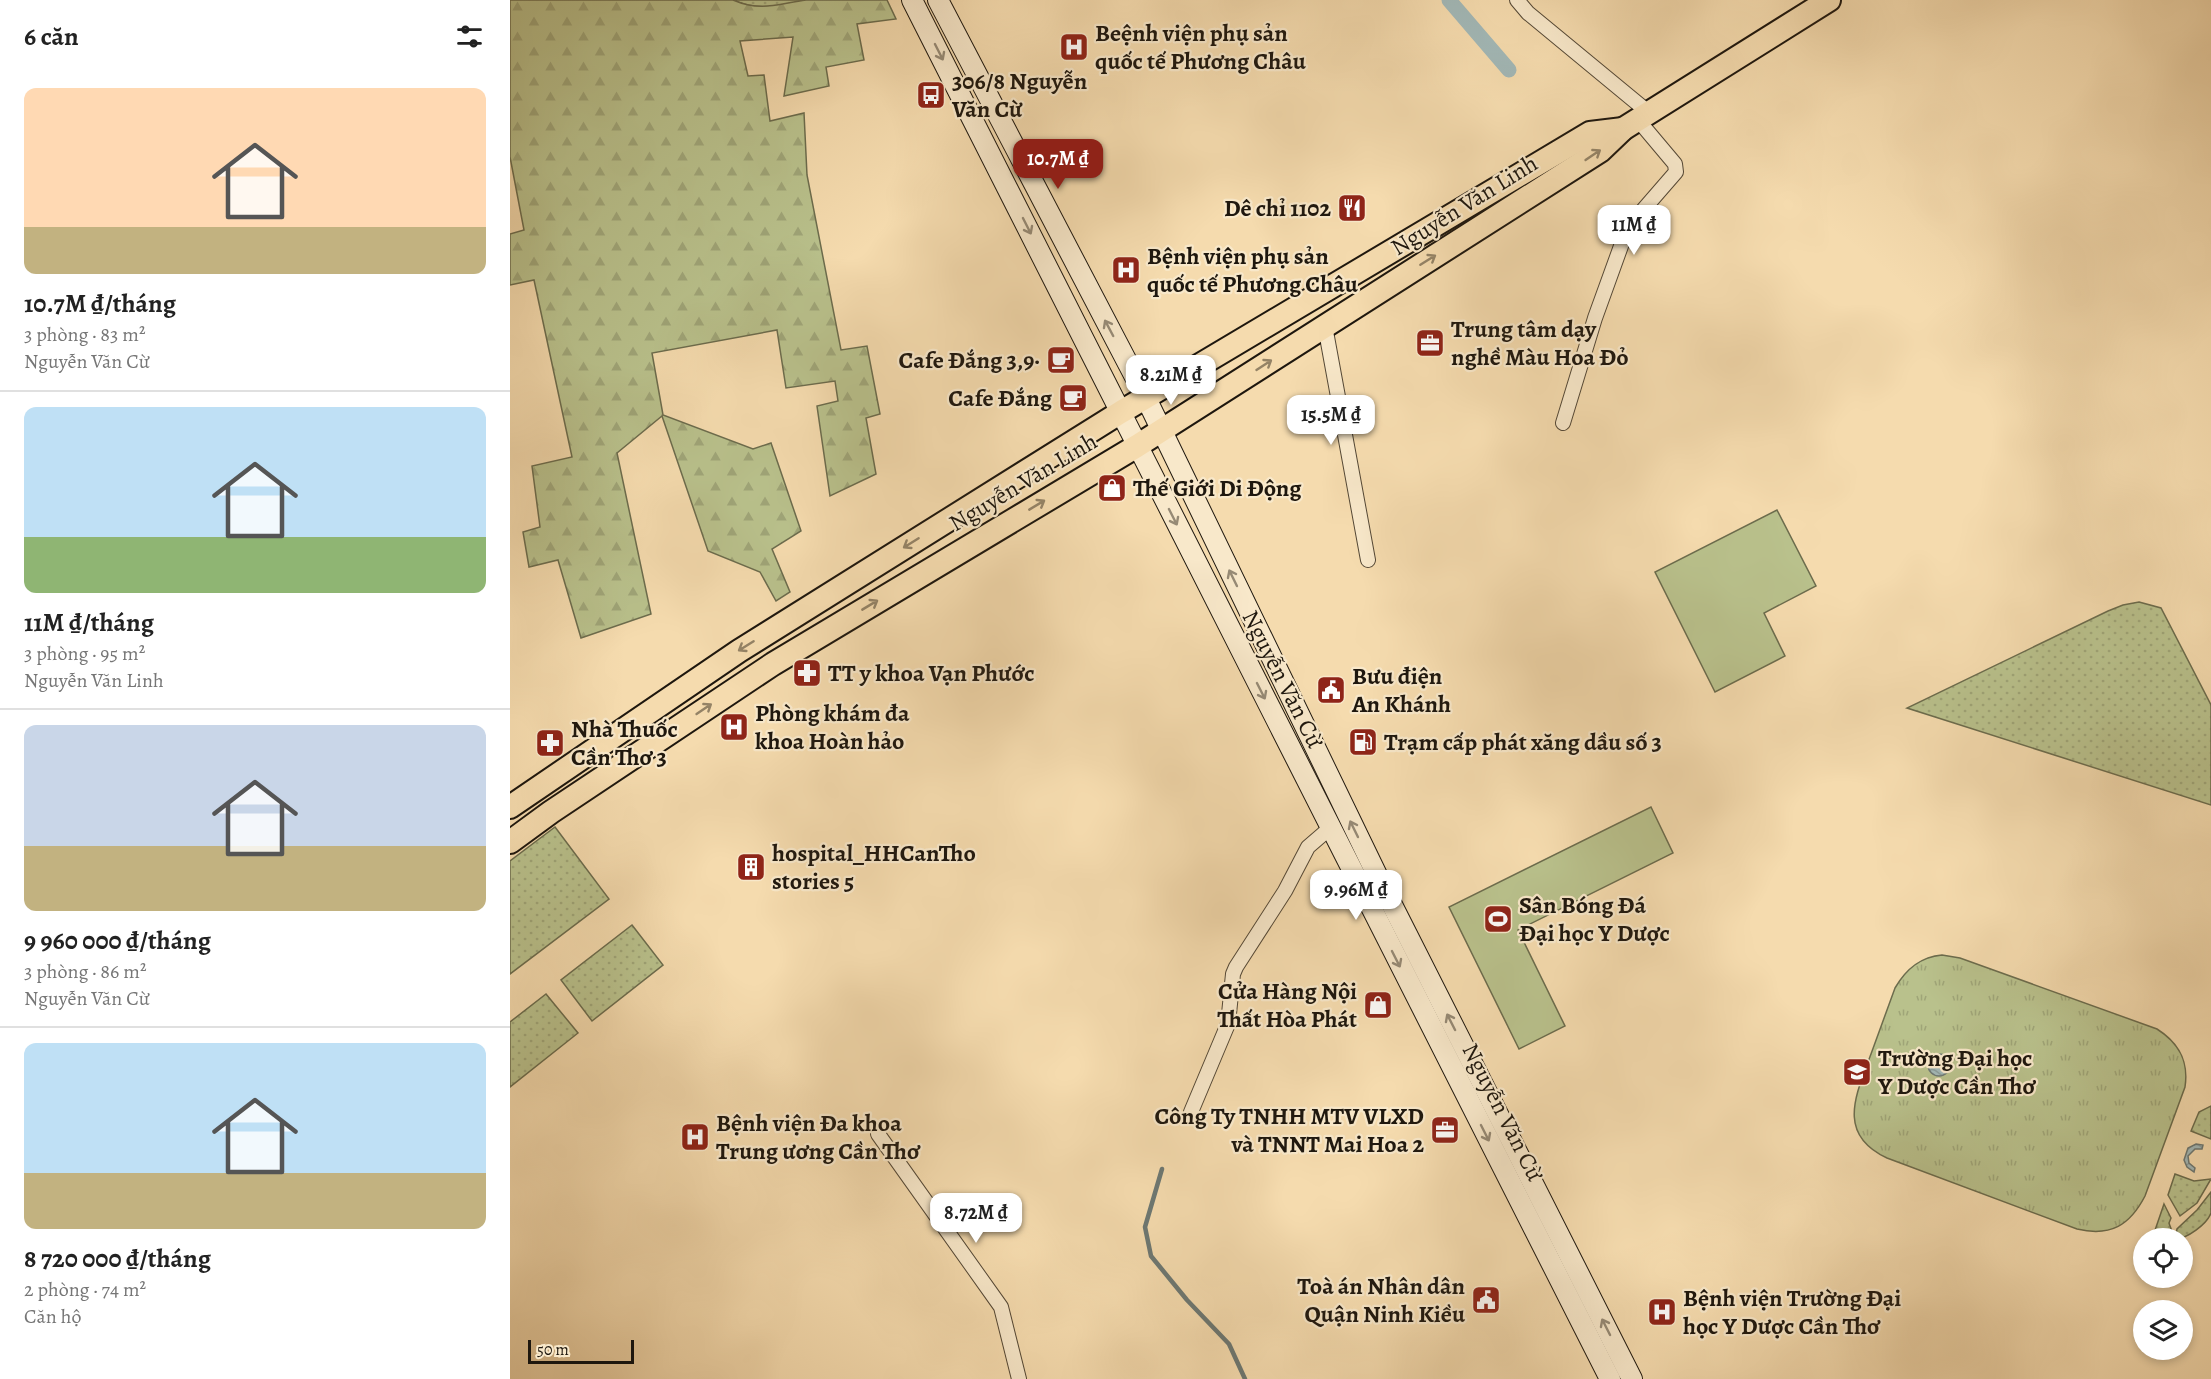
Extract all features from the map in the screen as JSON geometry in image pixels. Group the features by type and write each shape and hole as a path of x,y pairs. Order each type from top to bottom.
{"highway":[{"name":"Nguyễn Văn Linh","path":"510,842 772,664 1162,431 1600,151 1636,120 1829,0"},
{"name":"Nguyễn Văn Linh","path":"510,807 533,789 739,651 1122,412 1590,134 1636,120"},
{"path":"533,789 551,812"}],"main road":[{"name":"Nguyễn Văn Cừ","path":"912,0 1610,1379"},
{"name":"Nguyễn Văn Cừ","path":"938,0 1146,398 1382,885 1632,1379"}],"street":[{"path":"1517,0 1636,120 1675,164 1676,172 1637,217 1625,235 1595,318 1563,423"},
{"path":"1325,326 1368,560"},
{"path":"1191,1112 1228,1024 1233,974 1236,967 1285,891 1308,847 1330,828"},
{"path":"878,1134 1001,1307 1019,1379"}],"green space":[{"path":"510,0 733,0 752,6 761,6 806,0 887,0 896,19 857,24 864,60 826,67 829,86 784,96 793,37 740,41 748,76 764,75 770,121 804,113 807,175 841,350 867,346 880,414 866,418 876,474 830,496 817,406 838,401 835,381 786,388 777,330 652,353 663,415 753,449 771,443 801,531 772,549 790,592 776,601 760,572 708,551 662,416 617,453 651,614 581,638 558,560 529,567 523,532 540,527 532,466 572,457 534,280 510,285 510,234 524,230 510,157"},
{"path":"733,0 807,0 760,7"},
{"path":"1777,510 1816,586 1764,613 1785,656 1715,692 1655,572"},
{"path":"2139,602 2161,608 2211,705 2211,805 1907,708 2108,611"},
{"name":"Sân Bóng Đá Đại học Y Dược","path":"1651,807 1673,853 1518,930 1565,1026 1519,1049 1449,907"},
{"path":"555,827 609,899 510,974 510,861"},
{"path":"632,925 663,965 592,1021 561,980"},
{"path":"1942,955 1960,958 2157,1029 2177,1047 2184,1061 2185,1087 2145,1196 2133,1215 2126,1221 2110,1230 2077,1229 1887,1158 1871,1148 1861,1137 1854,1112 1856,1099 1895,988 1914,965 1927,958"},
{"path":"546,994 578,1033 510,1087 510,1022"},
{"path":"2211,1106 2211,1139 2191,1131 2199,1112"},
{"path":"2175,1174 2194,1181 2211,1179 2197,1203 2180,1216 2168,1195"},
{"path":"2211,1192 2211,1213 2201,1226 2193,1232 2193,1228 2178,1228 2197,1210"},
{"path":"2164,1204 2171,1218 2169,1223 2171,1228 2156,1228"}],"water":[{"path":"1939,1054 1947,1057 1950,1065 1947,1073 1939,1076 1931,1073 1928,1065 1931,1057"},
{"path":"2196,1144 2203,1145 2202,1149 2195,1149 2188,1156 2189,1163 2195,1168 2194,1172 2187,1167 2184,1160 2188,1148"}],"waterway":[{"path":"1449,0 1509,70"},
{"path":"1162,1169 1145,1227 1151,1256 1187,1300 1229,1344 1245,1379"}],"place":[{"name":"Beệnh viện phụ sản quốc tế Phương Châu","path":"1074,47"},
{"name":"306/8 Nguyễn Văn Cừ","path":"931,95"},
{"name":"Dê chỉ 1102","path":"1352,208"},
{"name":"Bệnh viện phụ sản quốc tế Phương Châu","path":"1126,270"},
{"name":"Trung tâm dạy nghề Màu Hoa Đỏ","path":"1430,343"},
{"name":"Cafe Đắng 3,9·","path":"1061,360"},
{"name":"Cafe Đắng","path":"1073,398"},
{"name":"Thế Giới Di Động","path":"1112,488"},
{"name":"TT y khoa Vạn Phước","path":"807,673"},
{"name":"Bưu điện An Khánh","path":"1331,690"},
{"name":"Phòng khám đa khoa Hoàn hảo","path":"734,727"},
{"name":"Trạm cấp phát xăng dầu số 3","path":"1363,742"},
{"name":"Nhà Thuốc Cần Thơ 3","path":"550,743"},
{"name":"hospital_HHCanTho stories 5","path":"751,867"},
{"name":"Sân Bóng Đá Đại học Y Dược","path":"1498,919"},
{"name":"Cửa Hàng Nội Thất Hòa Phát","path":"1378,1005"},
{"name":"Trường Đại học Y Dược Cần Thơ","path":"1857,1072"},
{"name":"Công Ty TNHH MTV VLXD và TNNT Mai Hoa 2","path":"1445,1130"},
{"name":"Bệnh viện Đa khoa Trung ương Cần Thơ","path":"695,1137"},
{"name":"Toà án Nhân dân Quận Ninh Kiều","path":"1486,1300"},
{"name":"Bệnh viện Trường Đại học Y Dược Cần Thơ","path":"1662,1312"}]}
